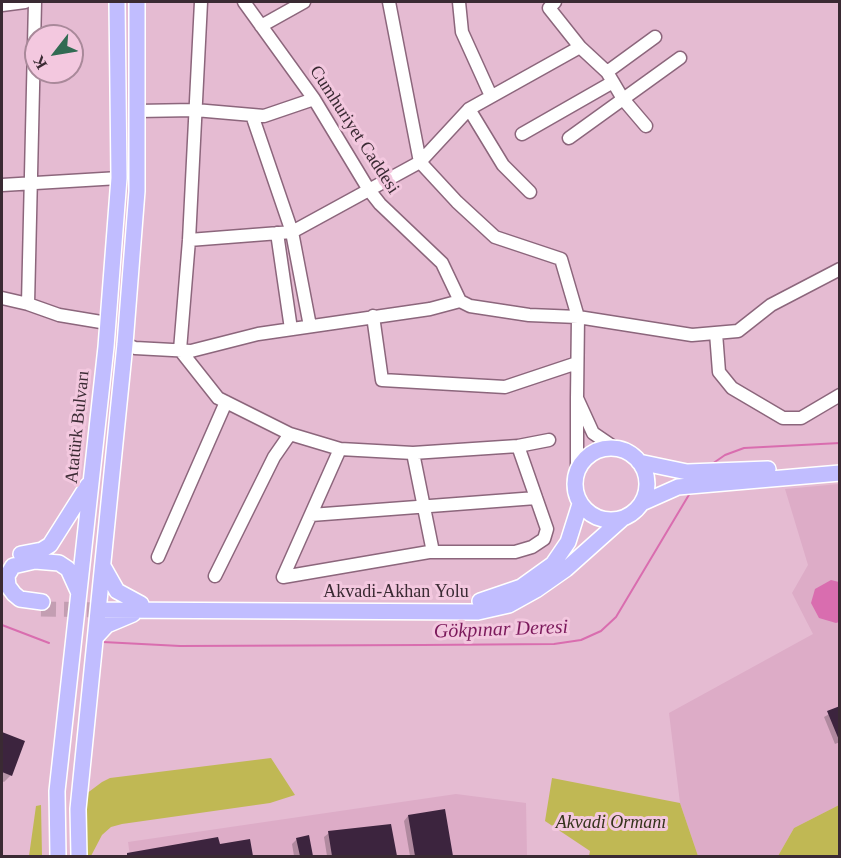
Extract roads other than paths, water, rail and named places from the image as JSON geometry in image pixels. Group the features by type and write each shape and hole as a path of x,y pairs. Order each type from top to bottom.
{"main road":[{"name":"Atatürk Bulvarı","path":"58,856 57,790 92,480 118,178 117,2"},
{"path":"79,856 78,809 125,344 137,191 137,2"},
{"path":"615,448 626,451 639,462 646,479 646,491 642,503 633,513 622,519 598,518 580,504 575,493 577,470 592,453 615,448"},
{"path":"639,462 719,477 840,473"},
{"path":"642,503 678,487 719,477 840,465"},
{"path":"2,567 10,557 42,550 50,545 92,480"},
{"name":"Akvadi-Akhan Yolu","path":"140,608 447,604 489,600 521,587 553,564 568,542 580,504"},
{"name":"Akvadi-Akhan Yolu","path":"140,608 478,612 509,605 536,590 566,569 622,519"},
{"path":"2,590 15,605 42,605 20,599 8,586 7,576 13,566 35,561 64,565 75,580 79,594"},
{"path":"103,564 106,574 117,591 140,608"},
{"path":"105,606 140,608"},
{"path":"96,637 107,625 140,608"}],"street":[{"path":"2,5 25,2"},
{"path":"28,304 29,183 35,2"},
{"path":"201,2 189,240 180,350 218,398 290,434 340,449 413,453 518,446 549,440"},
{"name":"Cumhuriyet Caddesi","path":"244,2 314,99 369,190 380,204 442,263 460,301"},
{"path":"261,26 304,2"},
{"path":"389,2 420,162 456,202 495,237 561,258 578,317 577,470"},
{"path":"459,2 462,32 491,96"},
{"path":"555,2 549,8 580,47 610,77 623,99 646,126"},
{"path":"522,134 610,77 655,37"},
{"path":"189,240 292,232 420,162 469,108 580,47"},
{"path":"569,138 681,58"},
{"path":"137,111 195,110 264,116 314,99"},
{"path":"469,108 503,165 531,192"},
{"path":"252,115 292,232 310,326"},
{"path":"2,185 118,178"},
{"path":"277,233 291,329"},
{"path":"125,344 135,348 191,351 291,329 430,309 460,301 470,306 529,315 578,317 692,335 738,331 771,305 840,269"},
{"path":"2,298 59,315 107,323"},
{"path":"373,316 382,380 505,387 577,363"},
{"path":"716,333 719,372 732,388 783,418 801,418 840,395"},
{"path":"577,398 593,433 615,448"},
{"path":"158,557 226,402"},
{"path":"215,576 274,456 290,434"},
{"path":"340,449 283,577 433,552 515,552 532,548 544,538 547,529 518,446"},
{"path":"413,453 433,552"},
{"path":"310,515 536,498"}],"waterway":[{"name":"Gökpınar Deresi","path":"712,464 725,455 744,448 840,443"},
{"name":"Gökpınar Deresi","path":"103,642 180,646 422,645 554,644 581,640 601,631 616,617 690,493"},
{"name":"Gökpınar Deresi","path":"2,625 49,643"}],"tunnel":[{"path":"41,609 105,610"}],"park label":[{"name":"Akvadi Ormanı","path":"611,823"}]}
